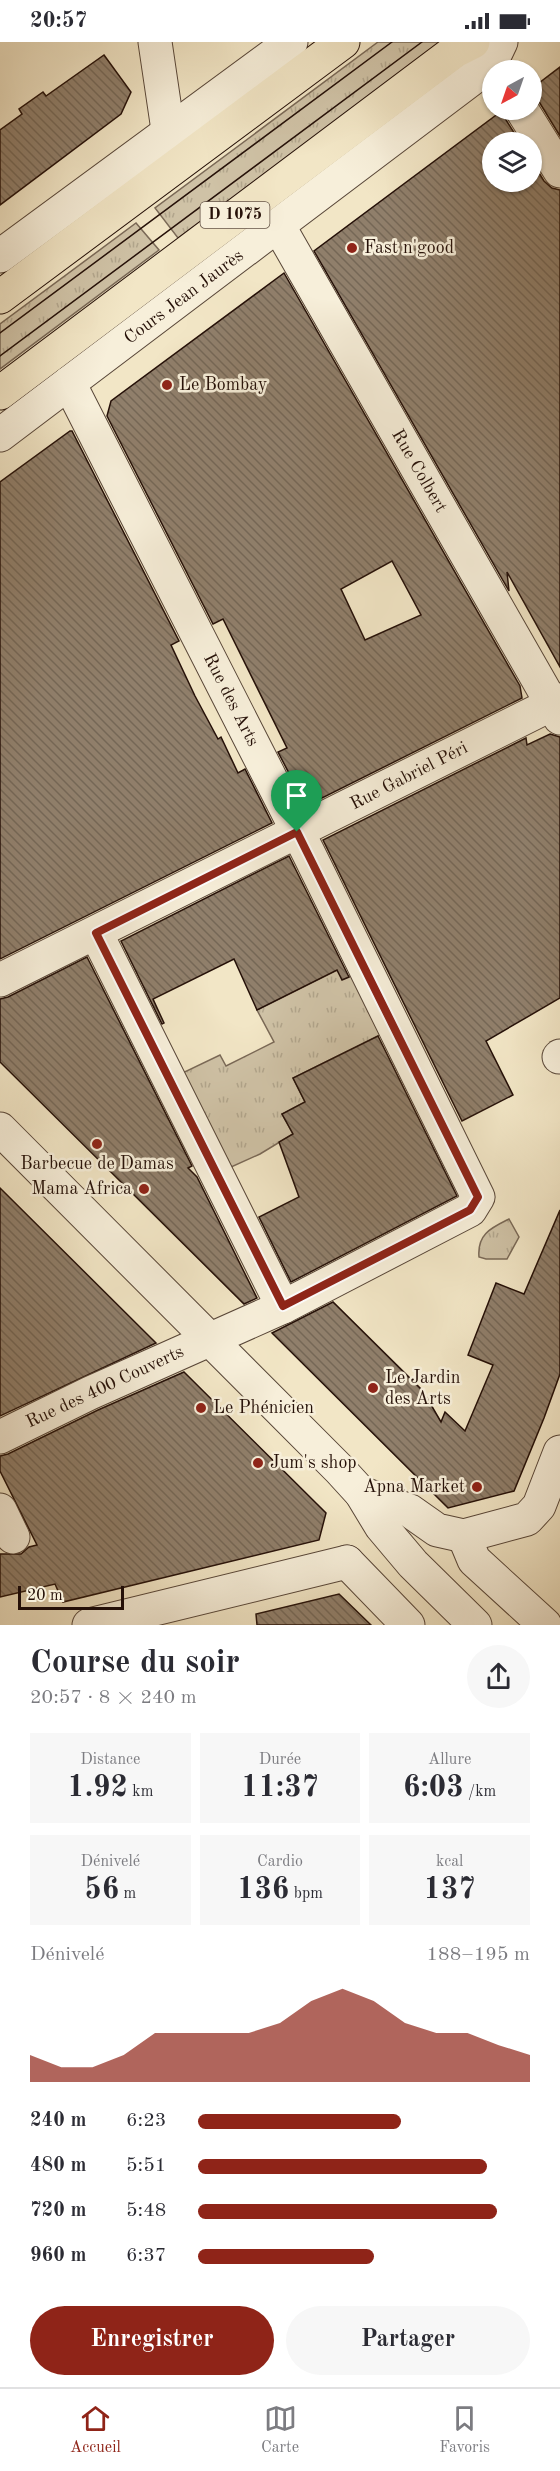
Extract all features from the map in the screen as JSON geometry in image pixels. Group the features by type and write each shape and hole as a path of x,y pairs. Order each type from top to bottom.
{"main road":[{"path":"0,297 343,42"},
{"name":"Cours Jean Jaurès","path":"0,393 455,51 489,55"}],"street":[{"path":"155,42 168,130"},
{"path":"0,256 168,130 291,42"},
{"name":"Cours Jean Jaurès","path":"0,435 278,225 489,55"},
{"path":"528,120 560,171"},
{"name":"Rue Colbert","path":"278,225 557,707"},
{"name":"Rue des Arts","path":"69,383 297,832 478,1197 470,1210 283,1306 211,1339"},
{"name":"Rue Gabriel Péri","path":"0,980 297,832 557,707"},
{"path":"96,933 283,1306"},
{"path":"0,1129 361,1492 381,1526 413,1564 475,1625"},
{"name":"Rue des 400 Couverts","path":"0,1437 100,1388 211,1339"},
{"path":"361,1492 410,1511 436,1530 464,1536 527,1519 539,1506 560,1452"},
{"path":"89,1625 346,1562 381,1526"},
{"path":"464,1536 474,1560 545,1625"},
{"path":"346,1562 408,1625"}],"green space":[{"path":"378,42 443,42 178,238 155,208"},
{"path":"136,223 159,250 0,369 0,324"},
{"path":"337,970 343,979 356,973 386,1032 293,1078 305,1102 282,1114 293,1134 260,1154 220,1172 174,1077 220,1055 226,1066 274,1042 257,1010"},
{"path":"509,1219 519,1237 507,1259 479,1257 480,1243 486,1233"}],"building":[{"path":"104,55 131,92 121,114 0,205 0,130 22,114 19,109 43,92 46,96"},
{"path":"560,67 560,136 542,107 542,81"},
{"path":"490,120 506,120 514,132 482,132 482,192 542,192 542,178 552,188 560,190 560,667 507,572 509,591 314,251"},
{"path":"284,273 520,686 522,698 306,806 278,752 287,748 223,619 213,624 107,416 111,401","holes":["392,561 421,615 365,640 341,589"]},
{"path":"70,431 179,641 171,645 195,696 218,739 221,737 238,773 245,769 272,823 0,959 0,482"},
{"path":"550,734 560,737 560,998 486,1041 513,1095 462,1121 323,840 526,738 527,745"},
{"path":"289,856 349,977 342,980 337,970 257,1010 234,959 153,999 164,1023 162,1024 121,941"},
{"path":"87,957 192,1166 188,1168 197,1177 257,1298 244,1304 0,1062 0,999"},
{"path":"378,1036 457,1196 291,1282 259,1217 299,1197 279,1142 293,1134 282,1114 305,1102 293,1078"},
{"path":"0,1188 156,1343 0,1416"},
{"path":"560,1210 560,1374 544,1418 514,1491 448,1508 272,1333 333,1302 423,1391 441,1422 445,1412 465,1431 493,1365 468,1355 496,1283 524,1294"},
{"path":"184,1372 326,1513 319,1540 63,1602 55,1584 0,1597 0,1554 21,1554 29,1547 37,1545 0,1471 0,1456"},
{"path":"339,1594 371,1625 257,1625 256,1614"}],"tram line":[{"path":"0,333 392,42"},
{"path":"0,356 422,42"}],"place":[{"name":"Fast n'good","path":"352,248"},
{"name":"Le Bombay","path":"167,385"},
{"name":"Barbecue de Damas","path":"97,1144"},
{"name":"Mama Africa","path":"144,1189"},
{"name":"Le Jardin des Arts","path":"373,1388"},
{"name":"Le Phénicien","path":"201,1408"},
{"name":"Jum's shop","path":"258,1463"},
{"name":"Apna Market","path":"477,1487"}],"route":[{"path":"297,832 478,1197 470,1210 283,1306 96,933 297,832"}]}
